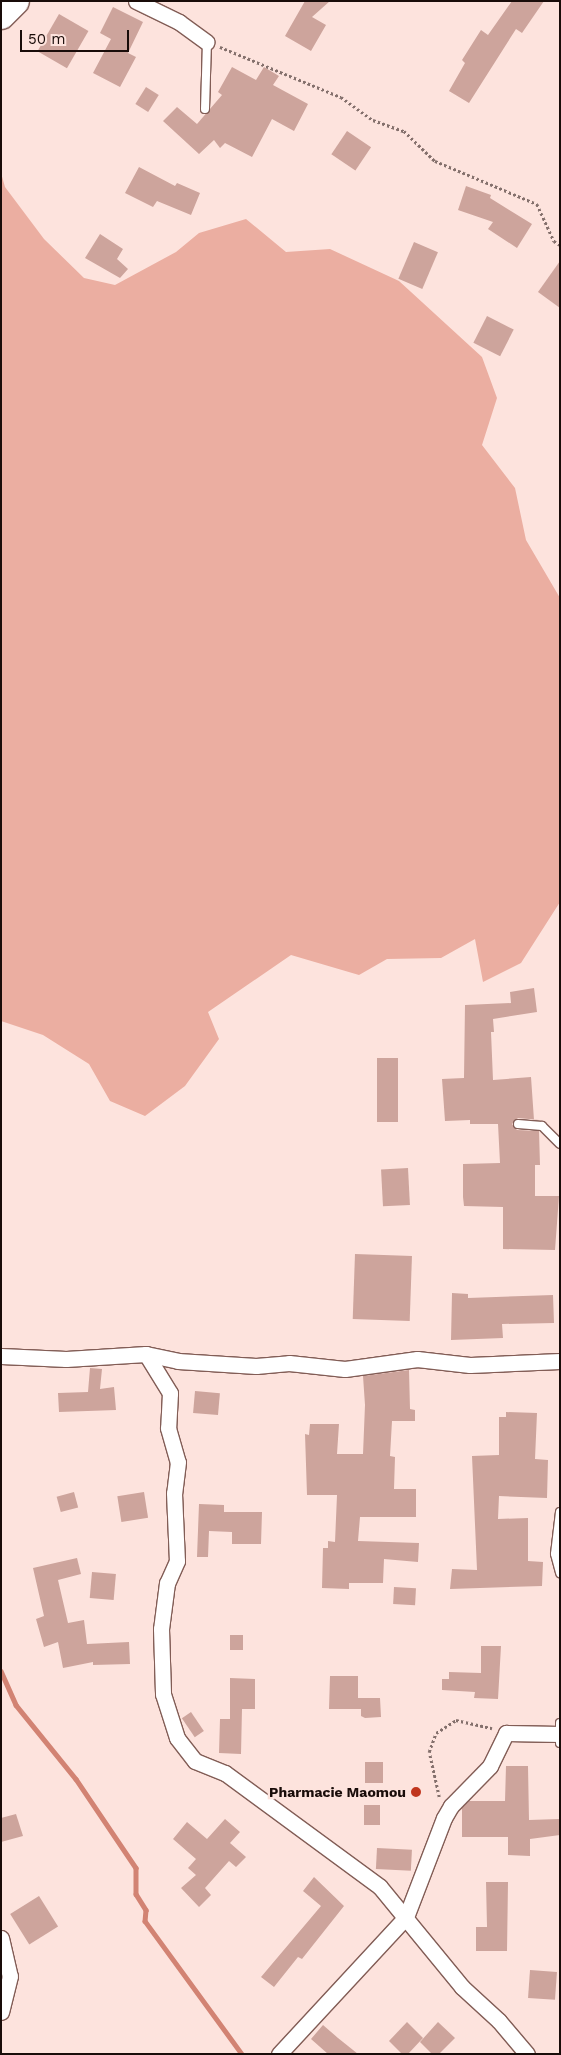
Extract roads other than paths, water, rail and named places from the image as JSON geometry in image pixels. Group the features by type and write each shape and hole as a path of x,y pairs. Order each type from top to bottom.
{"highway":[{"path":"1,16 16,1"}],"street":[{"path":"136,1 179,22 207,42"},
{"path":"1,1356 66,1359 146,1354 178,1361 256,1366 289,1363 345,1369 417,1359 470,1365 560,1362"},
{"path":"146,1354 170,1393 168,1428 178,1462 174,1492 177,1561 167,1583 161,1629 163,1694 177,1738 195,1761 225,1773 380,1887 462,1987 499,2021 527,2054"},
{"path":"279,2054 406,1917 444,1818 451,1806 490,1766 506,1733 559,1734"},
{"path":"1,1938 10,1976 1,2012"}],"lane":[{"path":"204,109 207,42"},
{"path":"518,1124 542,1126 560,1144"},
{"path":"560,1512 555,1554 560,1573"}],"waterway":[{"path":"1,1671 16,1705 76,1779 136,1868 136,1894 146,1910 145,1921 242,2054"}],"place":[{"name":"Pharmacie Maomou","path":"416,1792"}]}
